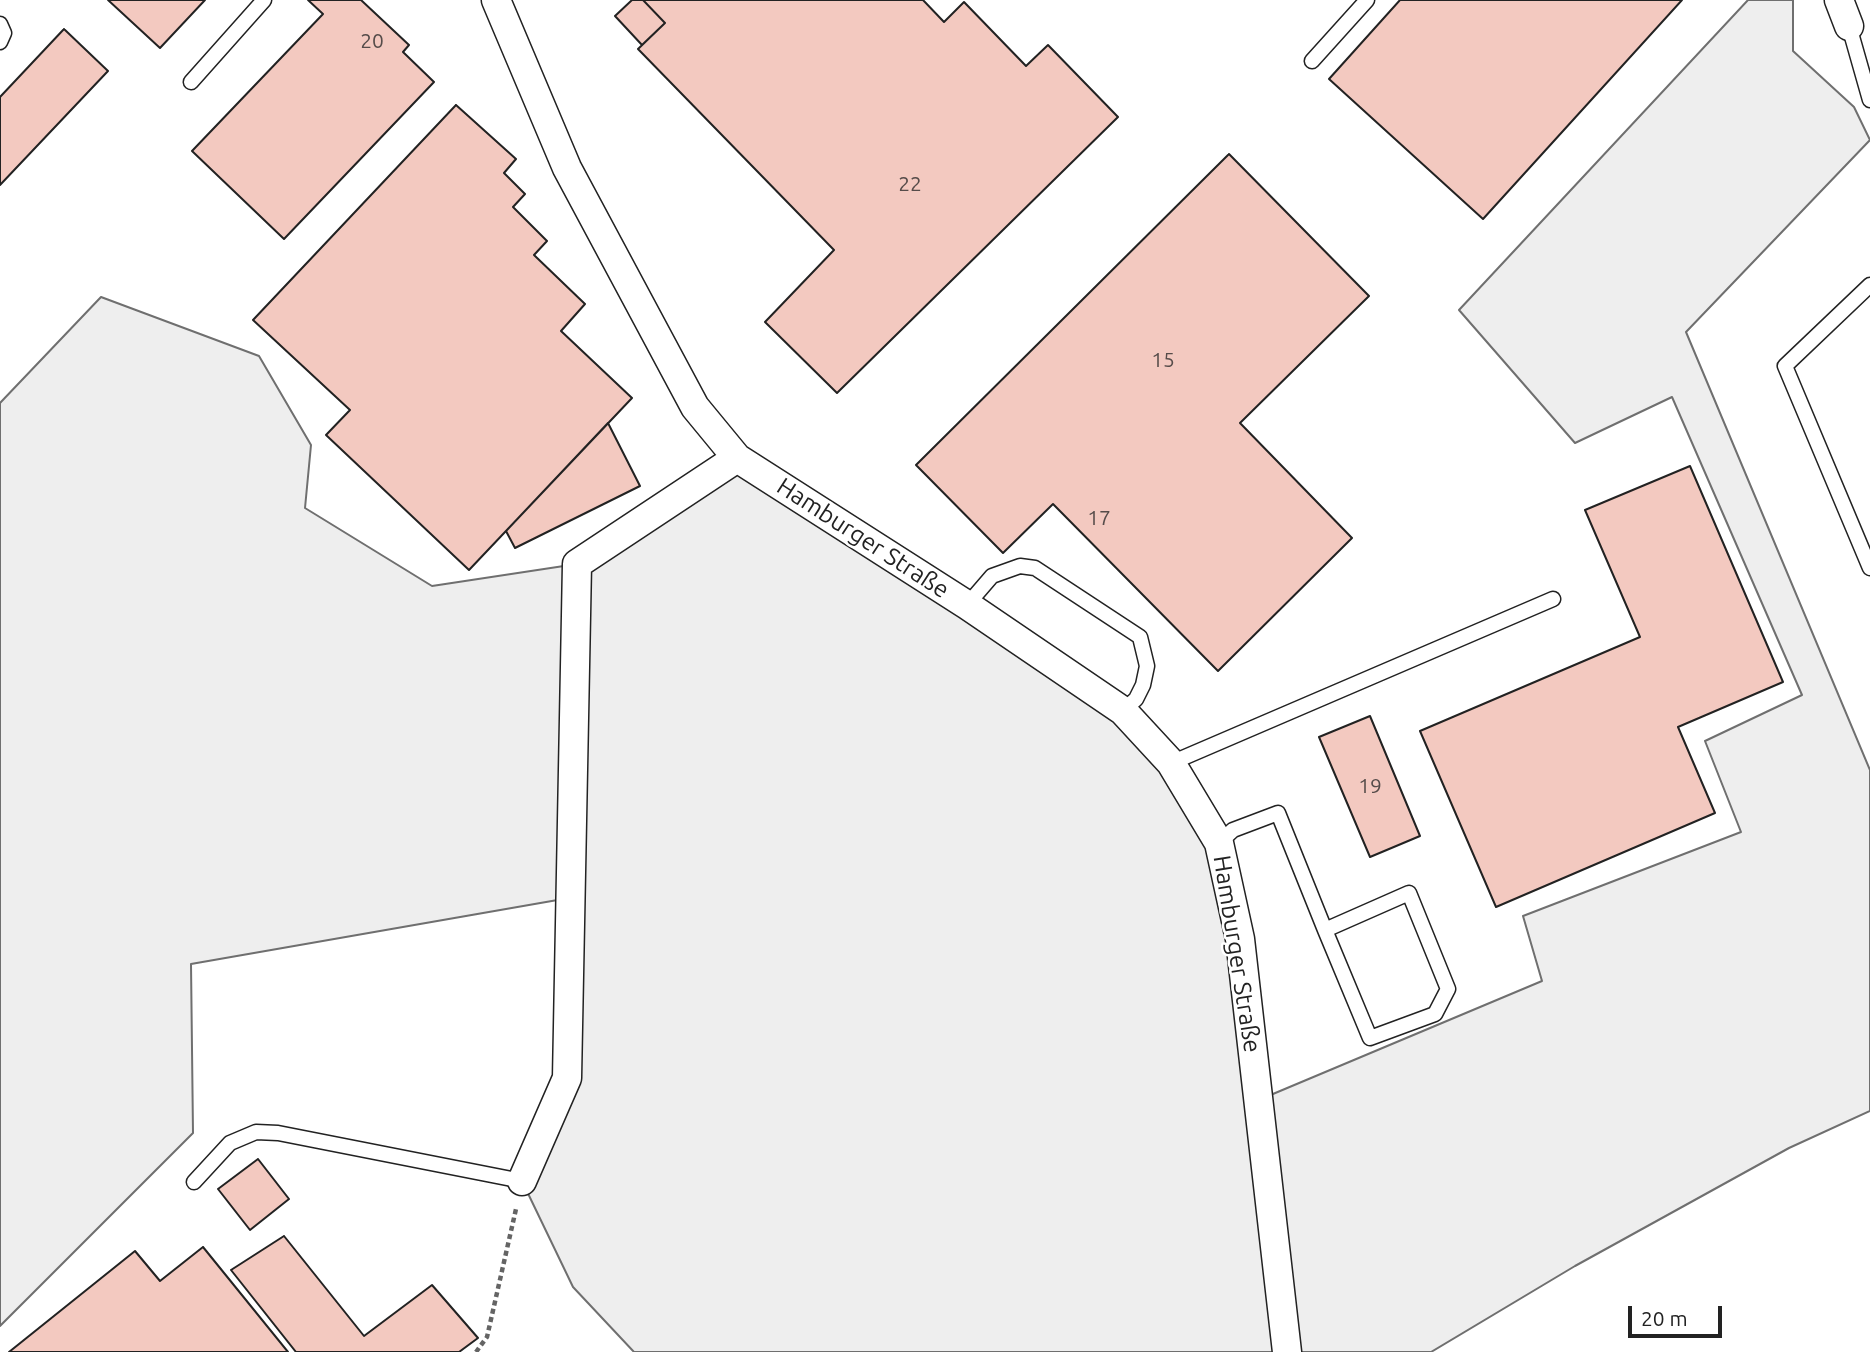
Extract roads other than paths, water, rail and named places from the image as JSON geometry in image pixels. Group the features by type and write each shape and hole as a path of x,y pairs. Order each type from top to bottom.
{"street":[{"name":"Hamburger Straße","path":"496,0 567,168 695,407 737,458 967,605 1123,711 1171,763 1219,843 1240,939 1287,1352"},
{"path":"522,1181 567,1078 577,564 737,458"}],"lane":[{"path":"191,82 264,0"},
{"path":"1312,61 1367,0"},
{"path":"1844,13 1870,100"},
{"path":"0,24 4,33 0,42"},
{"path":"1870,285 1785,366 1870,568"},
{"path":"967,605 992,576 1020,566 1035,568 1140,638 1147,666 1143,685 1136,699 1123,711"},
{"path":"1171,763 1553,600"},
{"path":"1219,843 1233,830 1278,813 1325,930 1370,1038 1435,1014 1448,989 1409,893 1325,930"},
{"path":"194,1182 230,1143 256,1132 278,1133 522,1181"}]}
